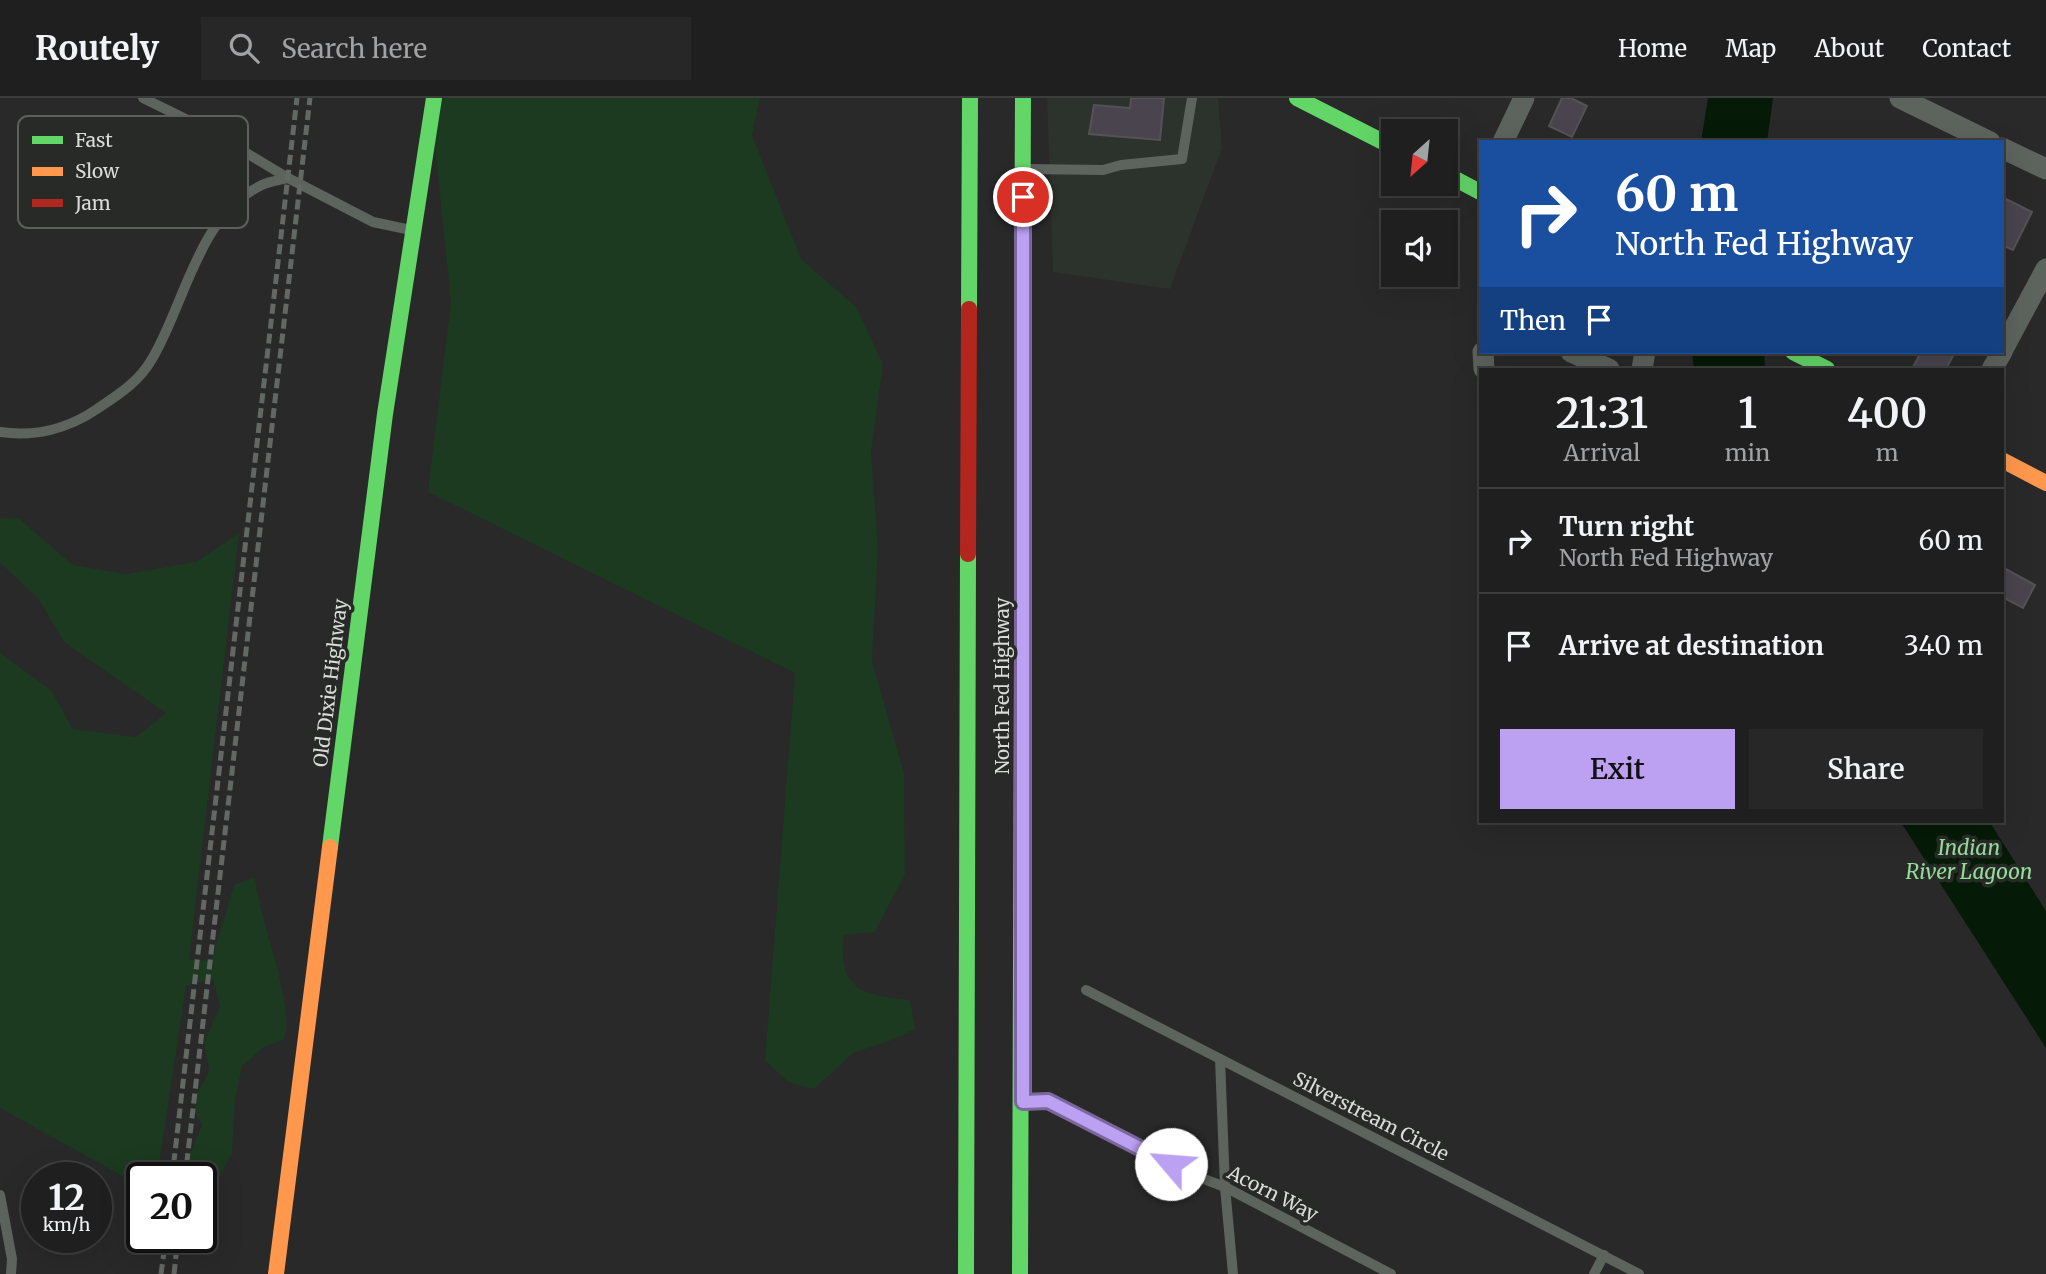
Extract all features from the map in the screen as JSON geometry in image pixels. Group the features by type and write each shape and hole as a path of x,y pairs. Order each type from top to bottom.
{"main road":[{"name":"Old Dixie Highway","path":"276,1274 385,414 434,98"},
{"name":"North Fed Highway","path":"966,1274 969,1020 970,98"},
{"name":"North Fed Highway","path":"1020,1274 1023,1102 1023,98"},
{"path":"1297,98 1381,141"},
{"path":"1458,181 1479,192"},
{"path":"1797,354 1825,368"},
{"path":"2004,461 2046,482"},
{"path":"969,1020 983,1065"},
{"path":"1000,1091 1023,1102"}],"street":[{"path":"1504,140 1524,98"},
{"path":"1900,98 1986,140"},
{"path":"2004,149 2046,169"},
{"path":"2004,347 2046,269"},
{"path":"1575,354 1607,368"}],"lane":[{"path":"143,98 180,116"},
{"path":"1023,169 1103,170 1121,165 1182,159 1192,98"},
{"path":"248,154 288,178 373,222 413,231"},
{"path":"248,194 262,184 288,178"},
{"path":"0,432 24,435 63,426 88,415 127,388 152,360 216,228"},
{"name":"Silverstream Circle","path":"1086,990 1639,1274"},
{"path":"1220,1059 1225,1186 1233,1274"},
{"name":"Acorn Way","path":"1023,1102 1048,1101 1196,1176 1225,1186 1391,1274"},
{"path":"0,1195 11,1274"},
{"path":"1594,1274 1604,1255"}],"shaded area":[{"path":"1047,98 1218,98 1222,148 1170,289 1053,272"}],"green space":[{"path":"430,98 760,98 752,135 801,259 856,307 883,364 871,451 878,548 872,661 904,774 905,874 875,932 844,935 843,953 849,978 857,986 867,992 910,1000 915,1029 853,1053 814,1089 788,1082 765,1060 795,673 428,492 451,301"},
{"path":"18,518 73,565 126,574 196,562 239,533 189,959 211,961 234,885 255,877 282,986 286,1027 283,1040 264,1047 242,1066 235,1101 232,1153 220,1176 217,1177 217,1162 187,1162 202,1125 195,1112 196,1096 209,1071 204,1042 220,1006 213,979 186,986 159,1162 126,1162 126,1178 112,1170 112,1162 97,1162 0,1108 0,653 51,690 73,729 136,737 166,713 64,642 38,598 0,563 0,519"}],"water":[{"path":"1708,98 1773,98 1767,140 1701,140"},
{"path":"1692,354 1764,354 1765,368 1694,368"},
{"name":"Indian River Lagoon","path":"1901,823 1990,823 2046,911 2046,1048"}],"building":[{"path":"1131,98 1164,98 1160,140 1089,134 1094,105 1130,108"},
{"path":"1562,98 1571,98 1587,106 1572,137 1549,126"},
{"path":"2004,198 2032,212 2013,250 2004,246"},
{"path":"1920,354 1954,354 1947,368 1913,368"},
{"path":"2004,568 2035,585 2023,608 2004,598"}],"railway":[{"path":"174,1162 297,98"},
{"path":"187,1162 310,98"},
{"path":"161,1274 164,1253"},
{"path":"174,1274 176,1253"}],"traffic: fast":[{"path":"330,847 385,414 434,98"},
{"path":"969,309 970,98"},
{"path":"1022,330 1023,98"},
{"path":"1297,98 1381,141"},
{"path":"1458,180 1479,191"},
{"path":"1797,354 1825,368"},
{"path":"966,1274 968,554"},
{"path":"1020,1274 1022,654"}],"traffic: slow":[{"path":"1022,330 1022,654"},
{"path":"2004,461 2046,483"},
{"path":"276,1274 330,847"}],"traffic: jam":[{"path":"968,554 969,309"}],"route":[{"path":"1023,197 1023,1102 1048,1101 1171,1164"}]}
